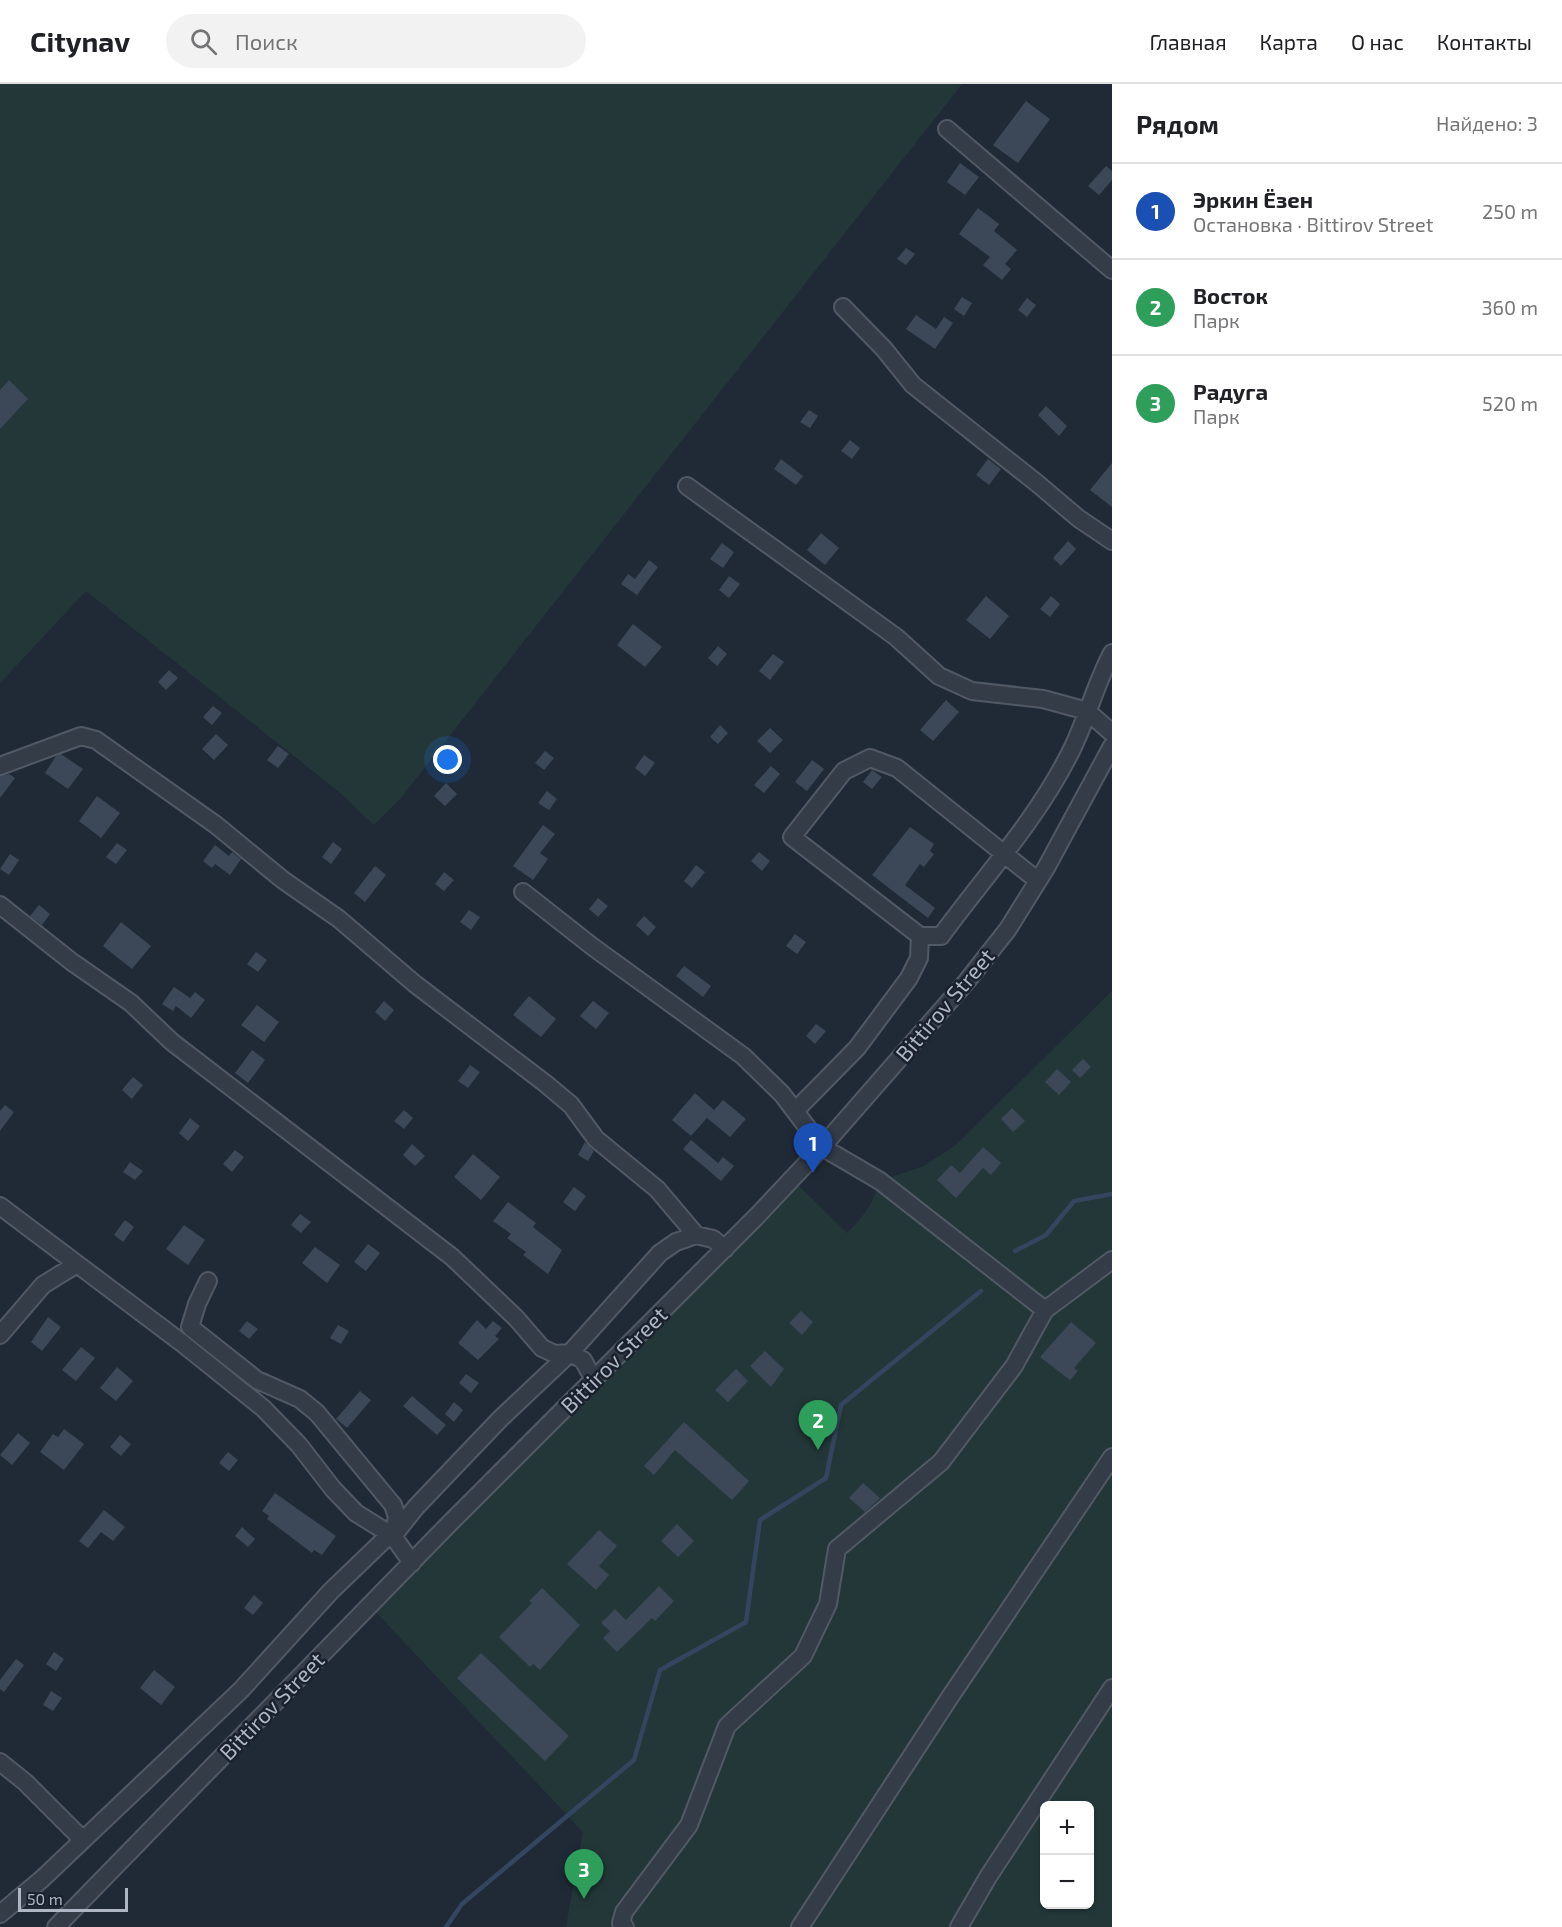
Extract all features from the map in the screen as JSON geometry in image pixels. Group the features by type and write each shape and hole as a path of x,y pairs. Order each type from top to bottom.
{"street":[{"path":"947,129 1112,270"},
{"path":"843,307 884,348 913,385 1078,518 1112,541"},
{"path":"687,486 896,637 939,676 972,691 1042,699 1087,711 1112,733"},
{"path":"1038,881 1003,852 897,768 870,758 844,771 792,837 920,936 941,936 1003,852 1035,810 1071,751 1100,676 1112,653"},
{"path":"0,766 81,736 96,740 216,825 283,880 339,919 415,984 572,1105 596,1139 657,1188 696,1235"},
{"name":"Bittirov Street","path":"56,1927 412,1563 725,1249 822,1147 967,981 1008,929 1038,881 1112,746"},
{"path":"523,892 593,947 765,1074 822,1147 880,1181 1045,1310"},
{"path":"0,905 72,962 131,1003 172,1042 452,1257 516,1318 542,1348 555,1354 570,1353 583,1360 594,1380"},
{"path":"795,1111 857,1048 909,978 919,958 920,936"},
{"path":"0,1206 263,1408 299,1445 333,1489 356,1513 393,1536 412,1563"},
{"path":"0,1914 42,1879 241,1690 331,1591 384,1540 393,1536 416,1507 501,1418 570,1353 660,1252 675,1242 696,1235 712,1239 725,1249"},
{"path":"625,1927 621,1923 624,1912 689,1825 727,1726 803,1656 828,1604 837,1549 941,1462 1014,1366 1045,1310 1112,1260"},
{"path":"0,1335 43,1285 77,1264"},
{"path":"208,1281 197,1304 190,1327 257,1380 300,1399 318,1413 393,1506 397,1517 393,1536"},
{"path":"800,1927 950,1697 1112,1457"},
{"path":"959,1927 988,1877 1112,1688"},
{"path":"0,1762 25,1782 83,1840"}],"green space":[{"path":"0,84 962,84 400,799 374,825 338,791 86,591 0,683"},
{"path":"1112,991 1112,1927 566,1927 583,1832 370,1606 792,1179 847,1233 867,1209 880,1181 924,1166 956,1145"}],"building":[{"path":"1026,101 1050,119 1018,163 993,145"},
{"path":"960,163 979,177 965,195 947,182"},
{"path":"1106,166 1112,171 1112,180 1099,195 1088,186"},
{"path":"978,208 999,224 994,231 1017,250 1005,264 1011,269 1002,280 983,265 990,257 959,234"},
{"path":"906,248 915,254 906,265 897,259"},
{"path":"962,297 972,303 964,316 954,309"},
{"path":"1027,298 1036,305 1027,317 1018,310"},
{"path":"916,315 936,329 944,317 953,323 935,349 906,329"},
{"path":"9,380 28,399 0,429 0,390"},
{"path":"1046,406 1067,426 1059,436 1038,415"},
{"path":"809,410 818,416 810,428 800,422"},
{"path":"850,440 860,448 852,459 841,451"},
{"path":"781,459 803,476 796,485 774,469"},
{"path":"988,459 1001,469 989,485 976,475"},
{"path":"1112,463 1112,507 1090,490"},
{"path":"821,533 839,548 825,565 807,550"},
{"path":"1068,541 1076,549 1061,566 1053,558"},
{"path":"722,543 734,552 723,568 710,559"},
{"path":"649,560 658,567 637,595 621,584 628,574 635,579"},
{"path":"729,576 740,584 729,598 719,590"},
{"path":"986,596 1009,616 990,639 966,620"},
{"path":"1051,596 1060,604 1050,617 1040,609"},
{"path":"633,624 662,647 645,667 617,645"},
{"path":"718,646 727,654 717,666 708,658"},
{"path":"773,654 784,662 770,680 759,671"},
{"path":"169,670 178,678 166,690 158,682"},
{"path":"946,700 959,712 933,741 920,730"},
{"path":"213,706 222,713 212,725 203,717"},
{"path":"720,725 728,733 718,744 710,737"},
{"path":"770,728 783,740 770,753 757,741"},
{"path":"216,734 228,745 214,760 202,749"},
{"path":"278,746 289,754 278,768 267,760"},
{"path":"545,751 554,758 544,770 535,763"},
{"path":"61,754 83,769 68,789 45,773 56,756"},
{"path":"644,755 655,763 645,776 635,768"},
{"path":"812,760 824,769 807,791 795,782"},
{"path":"771,766 780,774 764,793 754,785"},
{"path":"872,770 882,777 872,789 863,782"},
{"path":"9,774 15,778 0,798 0,776"},
{"path":"446,783 457,794 445,806 434,796"},
{"path":"547,791 557,799 549,810 538,803"},
{"path":"97,796 120,813 101,838 79,821"},
{"path":"543,825 555,834 540,853 548,859 533,880 513,866"},
{"path":"910,827 934,844 930,851 934,854 924,867 920,864 905,885 935,908 928,918 872,875"},
{"path":"333,842 342,849 331,864 322,857"},
{"path":"117,843 127,850 116,864 106,857"},
{"path":"215,845 229,856 232,852 241,859 230,875 215,864 212,868 203,861"},
{"path":"759,852 770,861 762,871 751,861"},
{"path":"10,854 19,860 9,875 0,869"},
{"path":"696,865 705,872 692,888 684,881"},
{"path":"375,866 386,875 365,902 354,893"},
{"path":"444,872 454,880 444,891 435,884"},
{"path":"598,898 608,906 598,917 589,909"},
{"path":"39,905 50,914 42,925 30,916"},
{"path":"469,910 480,917 471,930 460,922"},
{"path":"644,916 656,927 648,936 636,925"},
{"path":"121,922 151,946 132,969 103,946"},
{"path":"795,934 806,942 797,954 786,946"},
{"path":"256,952 267,960 258,972 247,964"},
{"path":"684,966 711,986 703,997 676,976"},
{"path":"174,987 190,998 195,992 205,1000 191,1018 176,1006 173,1011 162,1004"},
{"path":"529,996 556,1019 541,1037 513,1015"},
{"path":"384,1001 394,1010 385,1021 375,1012"},
{"path":"593,1001 609,1013 596,1029 580,1016"},
{"path":"257,1005 279,1022 264,1042 241,1025"},
{"path":"816,1024 826,1031 815,1044 806,1036"},
{"path":"252,1050 265,1060 248,1083 235,1073"},
{"path":"1083,1059 1091,1067 1080,1078 1072,1070"},
{"path":"470,1065 480,1072 468,1088 458,1081"},
{"path":"1057,1069 1071,1082 1059,1095 1045,1082"},
{"path":"133,1077 143,1085 132,1099 122,1090"},
{"path":"695,1093 714,1110 691,1136 672,1120"},
{"path":"723,1100 746,1119 730,1137 707,1118"},
{"path":"5,1105 14,1112 0,1131 0,1111"},
{"path":"1012,1108 1025,1121 1013,1132 1001,1119"},
{"path":"404,1110 413,1118 404,1129 394,1121"},
{"path":"190,1118 200,1126 188,1141 179,1133"},
{"path":"691,1140 718,1163 723,1157 734,1166 721,1181 683,1149"},
{"path":"585,1142 594,1151 588,1161 578,1155"},
{"path":"412,1144 425,1156 415,1166 403,1155"},
{"path":"983,1147 1001,1163 991,1175 983,1168 956,1198 937,1180 951,1165 960,1173"},
{"path":"235,1150 244,1157 232,1172 223,1164"},
{"path":"473,1154 500,1177 481,1200 454,1177"},
{"path":"130,1162 143,1171 135,1180 123,1172"},
{"path":"574,1187 586,1196 575,1211 563,1202"},
{"path":"508,1202 536,1223 533,1227 562,1250 548,1274 523,1255 526,1252 507,1238 511,1234 493,1221"},
{"path":"300,1214 311,1222 301,1233 291,1225"},
{"path":"125,1220 134,1227 123,1242 114,1235"},
{"path":"184,1225 205,1240 188,1265 166,1249"},
{"path":"368,1244 380,1253 366,1271 354,1262"},
{"path":"315,1247 340,1265 327,1283 302,1263"},
{"path":"801,1311 813,1322 802,1335 789,1323"},
{"path":"48,1317 61,1327 42,1351 31,1342"},
{"path":"477,1320 486,1329 493,1321 502,1328 495,1336 499,1339 478,1360 458,1343"},
{"path":"247,1321 258,1329 249,1339 239,1331"},
{"path":"1071,1322 1096,1343 1074,1368 1078,1371 1070,1380 1040,1357"},
{"path":"338,1325 349,1331 341,1344 330,1338"},
{"path":"81,1347 95,1358 76,1381 62,1370"},
{"path":"765,1351 784,1369 771,1387 750,1366"},
{"path":"117,1367 133,1381 116,1401 100,1388"},
{"path":"736,1369 748,1381 728,1402 715,1390"},
{"path":"466,1374 479,1383 471,1393 459,1383"},
{"path":"360,1391 371,1400 347,1428 336,1419"},
{"path":"412,1396 446,1425 437,1435 403,1406"},
{"path":"454,1402 463,1410 454,1422 445,1414"},
{"path":"684,1422 749,1481 732,1500 675,1450 654,1475 644,1466"},
{"path":"64,1429 84,1444 64,1470 40,1452 53,1434 58,1437"},
{"path":"18,1433 30,1443 12,1465 0,1455"},
{"path":"120,1435 131,1444 121,1456 110,1447"},
{"path":"228,1452 238,1460 229,1471 219,1463"},
{"path":"863,1483 880,1498 865,1512 849,1498"},
{"path":"275,1493 336,1536 322,1555 314,1550 312,1553 267,1519 269,1516 262,1511"},
{"path":"104,1510 125,1527 113,1541 101,1532 88,1548 79,1541"},
{"path":"677,1524 694,1541 678,1557 661,1541"},
{"path":"242,1527 255,1539 248,1547 235,1536"},
{"path":"599,1530 617,1546 599,1566 609,1575 596,1590 567,1564"},
{"path":"659,1586 674,1601 655,1621 652,1618 617,1652 603,1638 610,1631 601,1623 615,1609 626,1620"},
{"path":"542,1588 580,1625 540,1670 533,1664 530,1667 499,1637 532,1603 529,1601"},
{"path":"254,1595 263,1603 253,1615 244,1608"},
{"path":"54,1652 64,1659 56,1671 46,1664"},
{"path":"481,1653 569,1736 545,1761 457,1678"},
{"path":"16,1659 24,1665 4,1692 0,1689 0,1680"},
{"path":"154,1670 175,1687 161,1705 140,1688"},
{"path":"51,1691 62,1698 53,1711 43,1705"}],"waterway":[{"path":"1015,1251 1046,1235 1074,1201 1112,1194"},
{"path":"446,1927 462,1904 634,1760 660,1670 746,1622 760,1520 826,1478 841,1405 981,1291"}],"place":[{"name":"Эркин Ёзен","path":"813,1173"},
{"name":"Восток","path":"818,1450"},
{"name":"Радуга","path":"584,1899"}]}
